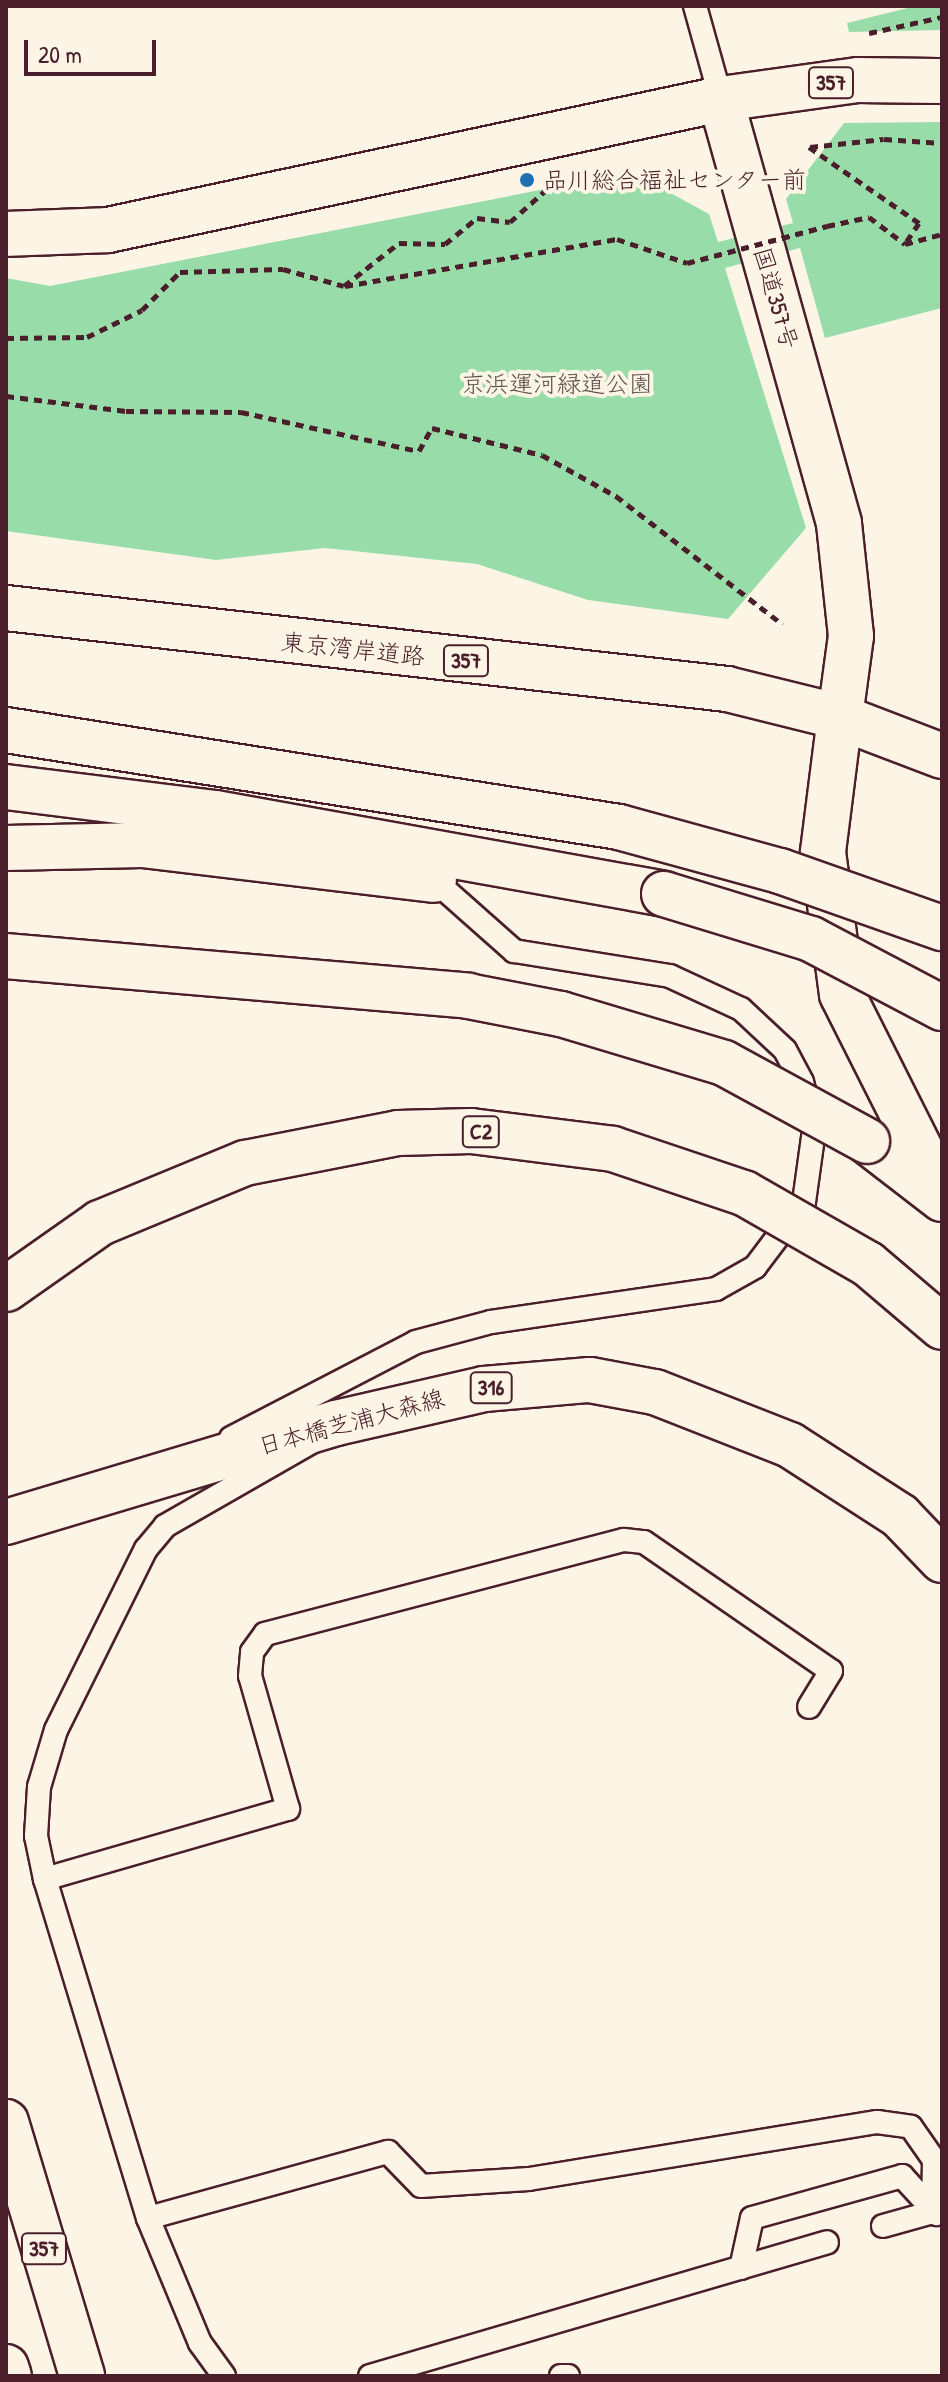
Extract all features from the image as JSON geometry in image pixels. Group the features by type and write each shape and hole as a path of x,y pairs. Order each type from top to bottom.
{"main road":[{"name":"357","path":"721,99 858,80 942,81"},
{"path":"6,234 135,225 721,99"},
{"name":"国道357号","path":"721,99 839,523 851,636 823,852 842,994 942,1196"},
{"name":"東京湾岸道路","path":"6,608 89,621 727,689 840,717"},
{"path":"6,617 89,621"},
{"path":"840,717 942,756"},
{"path":"6,730 619,827 780,871 942,928"},
{"path":"6,787 215,813 664,894 811,939 942,1008"},
{"path":"6,848 142,845 434,880 664,894"},
{"path":"6,956 468,996 649,1036 801,1100 942,1196"},
{"name":"C2","path":"6,1289 100,1223 245,1163 398,1133 471,1131 613,1149 744,1193 868,1264 942,1327"},
{"name":"日本橋芝浦大森線","path":"6,1522 336,1423 534,1383 590,1380 655,1392 728,1416 846,1476 942,1560"},
{"name":"357","path":"6,2122 82,2376"},
{"path":"6,2367 9,2376"}],"lane":[{"path":"695,6 721,99"},
{"path":"164,1474 416,1342 491,1322 716,1289 755,1267 779,1241 804,1202 813,1167 802,1082 785,1050 741,1009 670,976 514,951 434,880"},
{"path":"224,2376 200,2343 148,2218 45,1879 37,1811 51,1744 146,1549 165,1526 284,1463 336,1423"},
{"path":"45,1879 288,1809 250,1676 252,1652 265,1634 624,1540 644,1542 831,1671 809,1707"},
{"path":"148,2218 388,2152 421,2186 529,2179 877,2122 911,2127 934,2160 937,2214"},
{"path":"741,2268 752,2218 902,2176 937,2214"},
{"path":"883,2226 937,2214"},
{"path":"370,2376 827,2242"},
{"path":"561,2376 568,2376"}],"path":[{"path":"905,244 919,223 809,147 884,139 942,143"},
{"path":"344,286 399,243 445,244 477,218 510,222 556,180"},
{"path":"6,338 87,337 142,310 180,272 283,269 344,286 617,239 687,263 869,217 905,244"},
{"path":"905,244 942,234"},
{"path":"6,396 126,411 241,412 419,451 432,428 542,455 616,496 782,624"}],"green space":[{"path":"916,6 942,6 942,30 849,32 847,23"},
{"name":"京浜運河緑道公園","path":"942,122 942,308 825,338 800,248 725,268 806,528 728,619 588,600 477,564 325,548 216,560 6,531 6,278 50,286 632,172 709,214 718,242 793,223 786,199 844,123"}],"place":[{"name":"品川総合福祉センター前","path":"527,180"}]}
